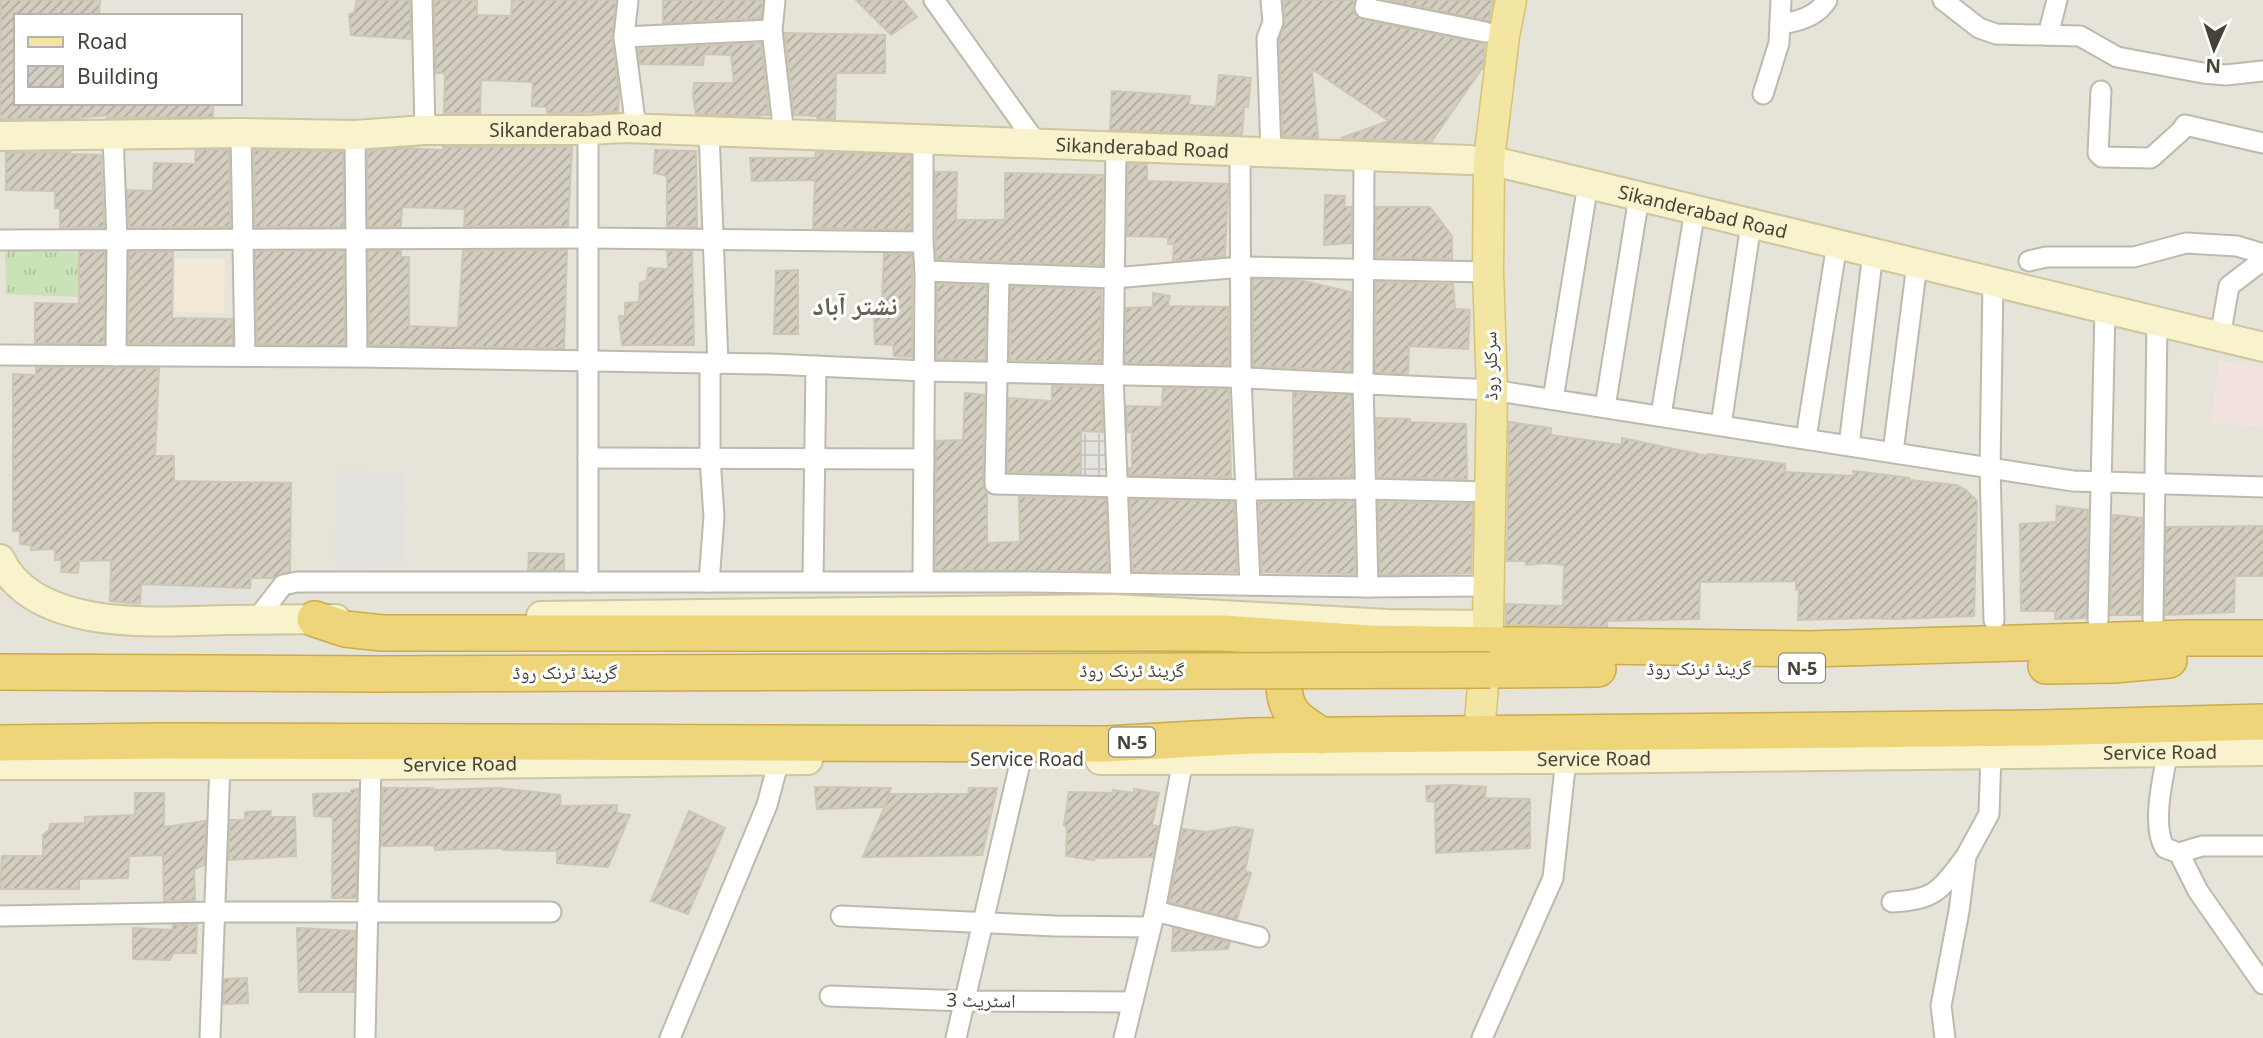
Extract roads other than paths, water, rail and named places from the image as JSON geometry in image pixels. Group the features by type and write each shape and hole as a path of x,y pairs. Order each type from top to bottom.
{"highway":[{"path":"315,619 345,629 382,633 1247,634 1369,643 1488,635 1809,649 2263,638"},
{"path":"1247,634 1262,646 1272,679 1261,717 1250,736"},
{"path":"1305,639 1296,644 1289,653 1285,673 1287,699 1293,714 1321,736"},
{"name":"گرینڈ ٹرنک روڈ","path":"0,672 376,674 2114,665 2263,651"},
{"name":"N-5","path":"0,743 190,741 1106,744 1250,736 2040,728 2263,722"}],"main road":[{"path":"1479,160 1485,32 1493,0"},
{"name":"سرکلر روڈ","path":"1479,734 1488,635 1492,390 1488,272 1479,160 1511,0"}],"street":[{"path":"422,0 425,130"},
{"path":"628,0 624,37 636,128"},
{"path":"775,0 772,30 784,135"},
{"path":"934,0 1037,144"},
{"path":"1271,0 1273,22 1267,38 1271,153"},
{"path":"1367,0 1365,8 1408,8 1485,32"},
{"path":"1763,94 1779,43 1781,0"},
{"path":"1780,24 1797,22 1808,17 1827,0"},
{"path":"1942,0 1979,28 1996,34 2080,36 2117,57 2135,62 2226,75 2263,71"},
{"path":"2048,35 2057,0"},
{"path":"624,37 772,30"},
{"path":"2101,90 2098,153 2102,157 2151,158 2185,125 2191,124 2263,143"},
{"name":"Sikanderabad Road","path":"0,136 241,133 355,135 425,130 587,131 636,128 923,141 1479,160 2263,347"},
{"path":"587,131 588,582"},
{"path":"709,131 714,364 710,458 714,517 709,582"},
{"path":"241,133 245,356"},
{"path":"113,135 117,240 116,356"},
{"path":"355,135 358,357"},
{"path":"923,141 923,582"},
{"path":"1116,148 1113,374 1121,583"},
{"path":"1240,152 1241,378 1250,585"},
{"path":"1364,156 1363,384 1368,587"},
{"path":"1553,399 1588,184"},
{"path":"1605,407 1639,197"},
{"path":"1661,415 1695,210"},
{"path":"1721,425 1751,223"},
{"path":"0,240 589,239 923,242"},
{"path":"2029,261 2046,257 2134,257 2186,243 2237,246 2263,254"},
{"path":"1806,438 1837,244"},
{"path":"1849,445 1873,253"},
{"path":"2220,337 2230,286 2263,260"},
{"path":"1893,452 1917,264"},
{"path":"925,271 1114,278 1242,267 1488,272"},
{"path":"999,274 995,484 1246,491 1366,489 1490,492"},
{"path":"1993,282 1990,468 1993,620"},
{"path":"2098,620 2105,309"},
{"path":"2153,620 2157,321"},
{"path":"0,355 358,357 816,366 1241,378 1492,390 2073,481 2263,487"},
{"path":"813,582 816,366"},
{"path":"588,458 924,459"},
{"path":"4,575 33,595 56,605 111,620 1114,609 1388,624 1488,635"},
{"path":"256,620 283,586 297,582 923,582 1368,587 1478,586 1489,583"},
{"name":"Service Road","path":"0,765 1566,759 2263,751"},
{"path":"2168,752 2161,791 2159,839 2165,848 2179,853 2202,846 2263,846"},
{"path":"1892,902 1919,901 1945,886 1966,856 1989,814 1991,754"},
{"path":"956,1038 1021,759"},
{"path":"1482,1038 1553,878 1566,759"},
{"path":"670,1038 767,805 779,760"},
{"path":"1124,1038 1153,919 1183,760"},
{"path":"210,1038 220,764"},
{"path":"365,1038 371,765"},
{"path":"2179,853 2198,891 2263,984"},
{"path":"1945,1038 1941,1006 1959,911 1966,856"},
{"path":"0,916 215,912 551,912"},
{"path":"841,916 982,923 1153,919 1258,937"},
{"name":"اسٹریٹ 3","path":"830,996 965,1001 1132,1002"}],"district":[{"name":"نشتر آباد","path":"855,305"}]}
